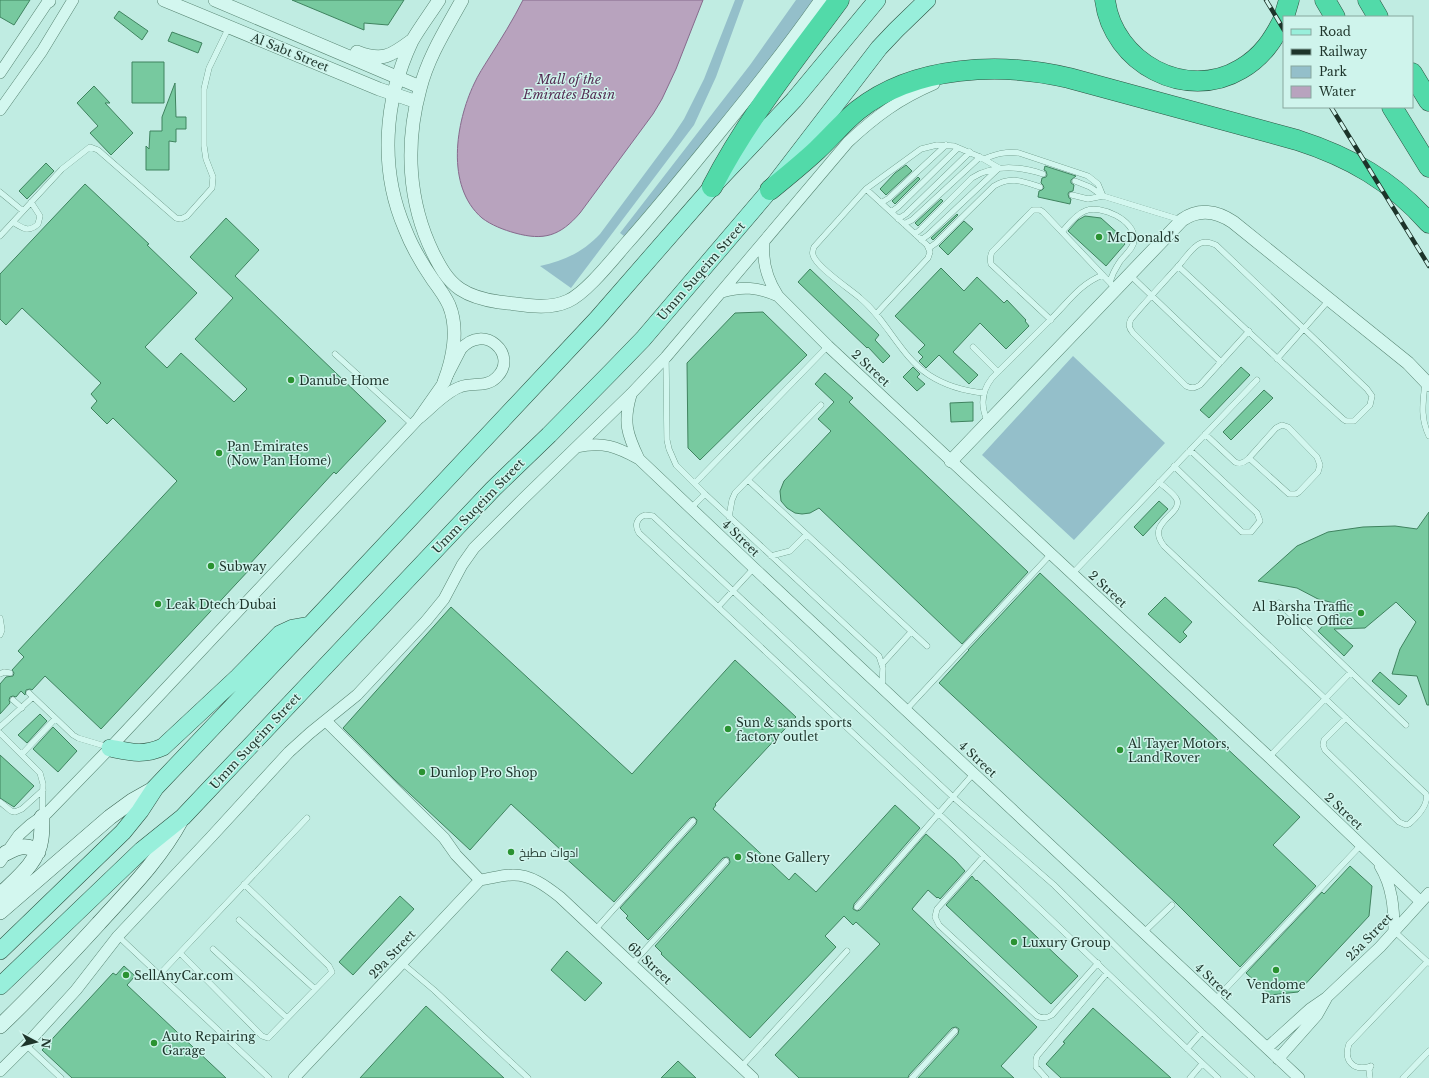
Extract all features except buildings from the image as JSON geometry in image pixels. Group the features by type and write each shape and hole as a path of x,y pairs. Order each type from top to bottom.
{"highway":[{"path":"712,187 751,120 839,0"},
{"path":"1104,0 1111,24 1119,39 1143,64 1174,78 1191,80 1208,80 1225,76 1255,60 1267,48 1277,34 1283,20"},
{"path":"1285,16 1289,0"},
{"path":"1325,0 1334,16"},
{"path":"1368,0 1377,16"},
{"path":"770,190 817,150 859,110 889,91 912,82 968,70 1014,69 1051,74 1297,140 1324,149 1350,160 1375,175 1398,192 1429,223"},
{"path":"1413,75 1429,101"},
{"path":"1393,108 1429,167"}],"main road":[{"path":"0,951 114,842 136,817 154,788 310,625 597,319 712,187 794,100 877,0"},
{"name":"Umm Suqeim Street","path":"0,986 155,838 183,818 493,489 612,372 770,190 879,48 927,0"},
{"path":"110,748 144,753 163,747 238,677 280,634 292,628 310,625"},
{"path":"0,912 110,817 154,788"},
{"path":"0,895 29,867 38,852 41,838 42,817"},
{"path":"0,1026 50,977 146,871 163,850 183,818"},
{"path":"3,857 23,846 34,849 38,852"}],"street":[{"path":"0,73 49,0"},
{"path":"0,110 31,68 73,0"},
{"name":"Al Sabt Street","path":"164,0 393,94 417,102"},
{"name":"Al Sabt Street","path":"215,0 420,87"},
{"path":"438,0 413,40 402,66 393,94 387,143 388,160 394,195 401,218 412,245 433,280 445,296 452,315 454,327 453,349 448,372 444,382"},
{"path":"462,0 437,45 420,87 417,102 410,151 414,191 423,229 430,247 445,274 455,285 468,294 488,300 543,307 559,305 574,298 581,293 611,261 665,199 778,59 821,0"},
{"path":"324,47 330,45 343,47 365,55 379,58 395,53 413,40"},
{"path":"0,1071 76,990 118,936 289,752 345,706 368,684 436,610 444,599 462,565 474,548 523,498 631,394 666,357 764,243 834,158 880,113 922,89 968,70"},
{"path":"951,461 1113,286 1130,275 1182,220 1195,213 1216,213 1225,216 1408,363 1427,383"},
{"name":"2 Street","path":"764,243 763,252 766,270 778,296 828,346 1269,757 1421,902"},
{"name":"2 Street","path":"722,292 733,289 750,288 767,291 778,296"},
{"path":"3,857 22,831 42,817 110,748 416,422 459,387 471,384 483,384 494,380 498,376 504,360 500,349 492,341 487,339 475,339 461,348 444,382 416,422"},
{"name":"4 Street","path":"631,394 627,412 627,430 629,440 639,459"},
{"name":"4 Street","path":"577,447 589,444 611,446 622,449 639,459 1299,1078"},
{"path":"326,721 444,838 456,855 480,880"},
{"path":"1376,858 1390,888 1394,910 1394,931"},
{"name":"6b Street","path":"480,880 507,875 523,876 552,890 754,1078"},
{"name":"29a Street","path":"294,1078 480,880"},
{"name":"25a Street","path":"1267,1048 1310,1009 1326,998 1394,931 1429,893"},
{"name":"25a Street","path":"1278,1059 1317,1015 1326,998"}],"lane":[{"path":"0,236 62,169 90,147 98,150 176,218 181,219 187,216 212,188 213,177 206,159 204,146 204,90 209,68 229,27"},
{"path":"882,203 946,145"},
{"path":"984,393 969,392 954,388 941,382 916,365 905,353 876,314 860,297 826,270 813,257 812,254 814,247 866,189 921,149 929,146 946,145 970,152 999,168"},
{"path":"891,212 898,207 958,148"},
{"path":"898,219 906,214 970,152"},
{"path":"904,224 912,220 982,158 1001,153 1019,153 1088,176 1098,184 1103,196"},
{"path":"921,240 999,168"},
{"path":"915,234 922,229 972,178 987,171 999,168 1025,169 1043,174"},
{"path":"929,248 936,243 994,186 1013,180 1040,187"},
{"path":"1075,181 1090,187 1103,196 1182,220"},
{"path":"866,189 929,248 930,255 876,314"},
{"path":"0,192 23,211"},
{"path":"1072,195 1088,199 1103,196"},
{"path":"13,222 26,229 30,229 38,224 40,216 31,202"},
{"path":"1062,232 1082,212 1091,209 1124,219 1132,229 1134,240 1132,246 1118,264 1113,286"},
{"path":"1051,320 991,264 990,258 992,252 1033,210 1040,210 1043,212 1113,286"},
{"path":"1178,266 1249,331 1277,359 1346,421 1354,421 1358,419 1370,405 1372,396 1367,389 1216,245 1211,243 1201,243 1197,245 1130,319 1129,323 1130,330 1186,386 1190,388 1197,387 1249,331"},
{"path":"988,422 983,408 984,393 987,384 1051,320 1080,288 1094,278 1103,274"},
{"path":"1130,275 1220,362"},
{"path":"1277,359 1329,300"},
{"path":"695,483 828,346"},
{"path":"973,347 998,372"},
{"path":"335,354 416,422"},
{"path":"666,357 666,431 669,449 676,465 729,517 879,656 883,663 882,687"},
{"path":"1072,574 1257,380"},
{"path":"1427,383 1422,408 1423,419 1429,436"},
{"path":"729,517 734,496 821,405"},
{"path":"1206,434 1238,464 1244,463 1276,428 1282,425 1288,427 1317,457 1320,469 1299,492 1293,495 1286,493 1249,458"},
{"path":"1174,466 1242,532 1251,532 1257,526 1260,521 1257,513 1190,450"},
{"path":"748,480 927,646"},
{"path":"1159,482 1176,498 1178,503 1176,509 1164,521 1159,529 1159,538 1161,543 1326,698 1426,794 1428,800 1426,806 1409,824 1402,824 1399,822 1325,750 1323,745 1324,740 1346,718"},
{"path":"692,508 705,494"},
{"path":"1218,1078 1186,1049 1098,963 639,533 636,526 639,519 646,515 653,516 732,592 953,797 1054,885 1202,1032 1252,1078"},
{"path":"771,556 790,551 806,535"},
{"path":"906,710 1051,554"},
{"path":"718,607 754,568"},
{"path":"1279,603 1406,725"},
{"path":"0,618 2,630 0,635"},
{"path":"883,663 911,632"},
{"path":"0,674 4,672 10,673"},
{"path":"1269,757 1351,672"},
{"path":"0,728 22,708 31,695 55,719 78,738 110,748"},
{"path":"14,700 22,708"},
{"path":"22,754 55,719"},
{"path":"0,733 40,773 43,790 42,817"},
{"path":"857,907 974,773"},
{"path":"0,802 11,811 18,811 43,790"},
{"path":"159,975 307,818"},
{"path":"595,930 693,821"},
{"path":"1215,1000 1361,845"},
{"path":"984,856 937,909 934,917 939,925 1037,1016 1041,1018 1052,1015 1098,963"},
{"path":"632,964 726,862"},
{"path":"180,953 262,1036 268,1038 332,972 329,966 244,884"},
{"path":"1144,932 1172,905"},
{"path":"239,920 315,989"},
{"path":"1370,1078 1369,1070 1371,1066 1359,1068 1353,1066 1349,1061 1346,1050 1348,1044 1428,963 1394,931"},
{"path":"118,936 269,1078"},
{"path":"213,949 287,1018"},
{"path":"741,1067 847,951"},
{"path":"402,963 434,990 528,1078"},
{"path":"1046,1078 1036,1067 1037,1056 1107,973"},
{"path":"912,1078 955,1031"},
{"path":"1186,1049 1202,1032"},
{"path":"26,1045 61,1078"},
{"path":"1403,1078 1429,1051"},
{"path":"1190,1078 1202,1064"}],"green space":[{"path":"735,0 744,0 716,77 694,125 571,288 540,266 573,255 594,240 672,137 684,119 704,79"},
{"path":"796,0 815,0 770,61 624,236 620,233 750,65"},
{"path":"1073,356 1165,443 1074,540 982,455"}],"water":[{"name":"Mall of the Emirates Basin","path":"523,0 703,0 676,69 653,114 573,221 558,232 543,236 525,235 511,232 493,225 482,218 470,205 458,172 457,153 459,135 462,116 468,99 479,74"}],"railway":[{"path":"1266,0 1283,28"},
{"path":"1332,108 1429,266"}],"place":[{"name":"McDonald's","path":"1099,237"},
{"name":"Danube Home","path":"291,380"},
{"name":"Pan Emirates (Now Pan Home)","path":"219,453"},
{"name":"Subway","path":"211,566"},
{"name":"Leak Dtech Dubai","path":"158,604"},
{"name":"Al Barsha Traffic Police Office","path":"1361,613"},
{"name":"Sun & sands sports factory outlet","path":"728,729"},
{"name":"Al Tayer Motors, Land Rover","path":"1120,750"},
{"name":"Dunlop Pro Shop","path":"422,772"},
{"name":"ادوات مطبخ","path":"511,852"},
{"name":"Stone Gallery","path":"738,857"},
{"name":"Luxury Group","path":"1014,942"},
{"name":"Vendome Paris","path":"1276,970"},
{"name":"SellAnyCar.com","path":"126,975"},
{"name":"Auto Repairing Garage","path":"154,1043"}]}
